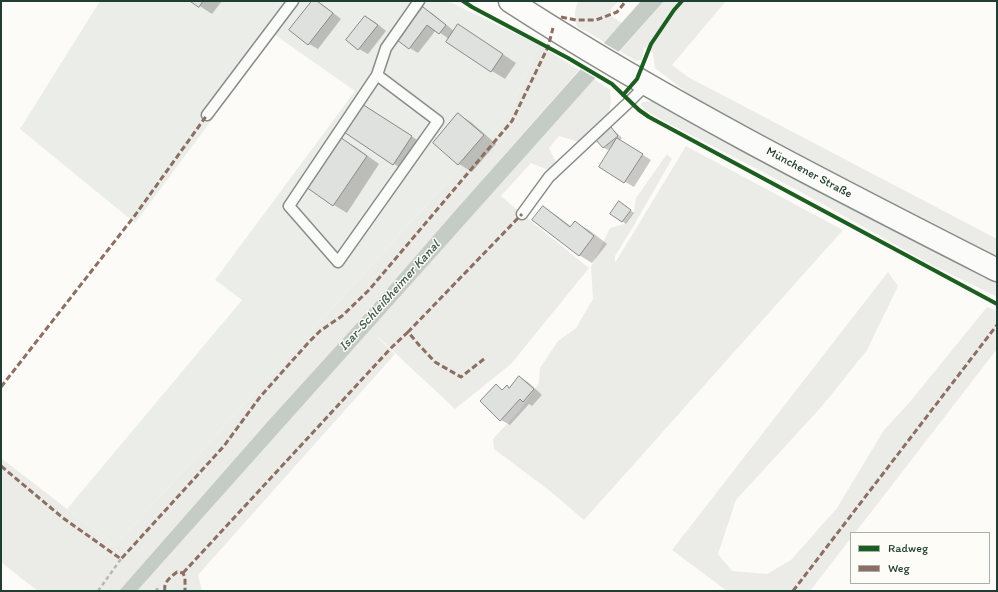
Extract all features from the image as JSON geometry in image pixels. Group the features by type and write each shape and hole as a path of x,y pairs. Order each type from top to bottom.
{"main road":[{"name":"Münchener Straße","path":"510,1 578,44 647,84 854,197 997,270"}],"lane":[{"path":"207,116 293,1"},
{"path":"377,75 438,122 338,262 290,206 377,75 386,48 419,1"},
{"path":"522,214 549,177 630,102 647,84"}],"path":[{"path":"482,12 494,18"},
{"path":"98,590 121,559"},
{"path":"156,591 157,589 161,591"}],"shaded area":[{"path":"100,1 448,1 539,45 507,117 115,546 67,509 242,300 215,280 355,91 275,35 135,223 20,129"},
{"path":"579,1 619,1 611,9 611,16 622,23 604,42 577,27 575,11"},
{"path":"664,1 726,1 672,65 688,77 997,239 997,257 707,108 655,68 653,53 644,47 642,60 636,61 620,51"},
{"path":"539,45 579,70 368,311 270,419 119,591 38,591 1,562 1,458 115,546 507,117"},
{"path":"594,79 610,90 611,102 608,115 579,142 559,136 549,148 557,164 550,171 531,163 501,196 589,268 511,364 455,409 378,337 395,354 198,575 202,591 137,591"},
{"path":"653,101 823,193 997,282 997,297 928,263 801,192 664,121 645,110 641,105 642,102"},
{"path":"686,146 843,230 584,520 550,491 494,449 493,439 519,411 539,383 540,368 558,341 576,328 593,299 591,267 610,228 624,224 634,211 636,198 667,154 672,159 615,256 615,263"},
{"path":"888,272 898,286 867,350 823,405 736,500 718,554 732,571 767,574 791,560 837,508 884,430 909,403 987,307 997,311 997,349 856,532 850,532 850,539 810,591 727,591 672,550"}],"water":[{"name":"Isar-Schleißheimer Kanal","path":"641,1 664,1 137,591 119,591 270,419 368,311"}],"pier":[{"path":"602,42 621,53 597,79 578,68"}],"building":[{"path":"190,1 203,1 199,7"},
{"path":"312,1 317,1 333,13 308,45 289,30"},
{"path":"423,7 446,25 439,34 427,25 409,49 397,40"},
{"path":"365,16 378,25 358,50 346,40"},
{"path":"458,24 503,54 491,72 446,42"},
{"path":"362,104 412,136 393,165 344,132"},
{"path":"458,113 484,135 458,165 433,143"},
{"path":"611,127 618,136 603,148 596,140"},
{"path":"340,137 367,156 333,206 306,187"},
{"path":"617,138 643,154 624,183 599,167"},
{"path":"619,201 631,210 622,222 610,214"},
{"path":"543,206 570,227 575,221 594,236 579,256 532,220"},
{"path":"519,376 534,389 523,402 520,399 500,421 480,401 496,384 502,390 507,385 509,388"}],"marked path":[{"path":"561,17 576,20 596,20 617,12 626,1"},
{"path":"1,466 63,518 121,559 224,446 260,397 308,343 320,331 342,316 369,290 512,121 548,47 553,28"},
{"path":"1,387 136,214 207,115"},
{"path":"484,359 461,377 435,362 408,332 522,214"},
{"path":"793,591 997,325"},
{"path":"183,573 391,348 408,332"},
{"path":"165,591 166,582 177,572 183,573 185,578 185,591"}],"cycle path":[{"path":"463,1 568,58 612,84 639,110 649,117 997,304"},
{"path":"623,95 637,79 651,44 674,10 682,1"}]}
